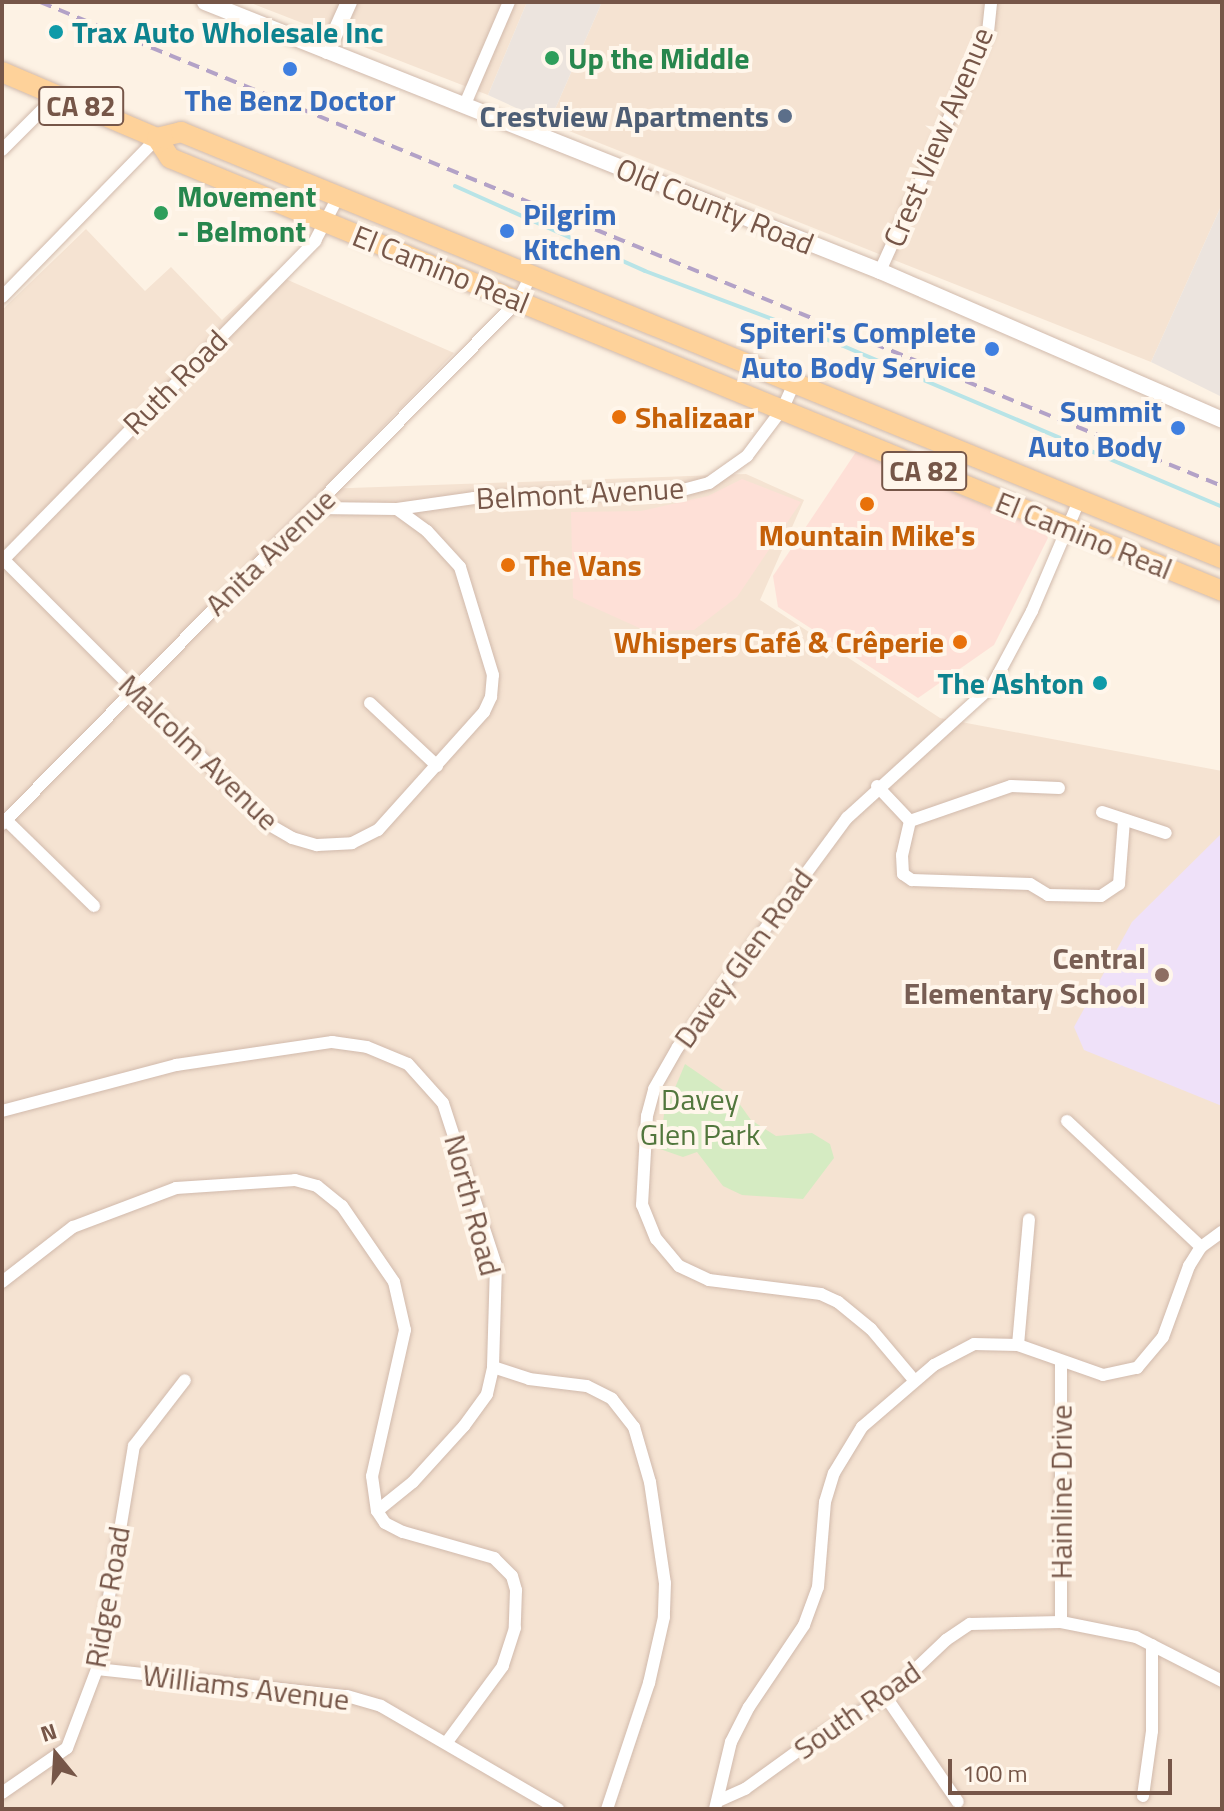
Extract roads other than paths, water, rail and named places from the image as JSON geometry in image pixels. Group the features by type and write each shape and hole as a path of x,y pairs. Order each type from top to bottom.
{"main road":[{"name":"CA 82","path":"3,75 157,138"},
{"name":"El Camino Real","path":"1222,558 181,132 157,138 170,158 1222,591"}],"street":[{"name":"Old County Road","path":"205,2 880,271 1222,420"},
{"path":"327,51 349,2"},
{"path":"465,104 509,2"},
{"name":"Crest View Avenue","path":"880,271 988,32 991,2"},
{"path":"2,150 56,96"},
{"path":"2,297 157,138"},
{"name":"Ruth Road","path":"2,559 278,279 326,222 338,197"},
{"name":"Anita Avenue","path":"4,822 131,689 317,508 518,301 531,276"},
{"name":"Belmont Avenue","path":"317,508 397,509 474,498 679,491 732,469 783,408 794,383"},
{"name":"Davey Glen Road","path":"914,1380 871,1329 838,1302 806,1291 729,1284 679,1266 656,1239 642,1205 647,1116 654,1089 678,1047 797,882 877,786 992,686 1032,611 1079,501"},
{"name":"Malcolm Avenue","path":"2,559 268,824 292,838 317,845 352,843 378,830 484,712 493,675 460,567 427,531 397,509"},
{"path":"370,703 437,766"},
{"path":"877,786 910,821"},
{"path":"910,821 1011,786 1059,788"},
{"path":"1102,812 1166,833"},
{"path":"910,821 902,855 903,874 912,880 1030,884 1048,895 1101,896 1119,884 1124,821"},
{"path":"4,822 94,906"},
{"name":"North Road","path":"2,1111 176,1065 332,1042 367,1047 408,1064 443,1103 496,1265 493,1367 487,1394 464,1426 413,1482 377,1511"},
{"path":"1067,1121 1201,1247"},
{"path":"2,1282 73,1227 176,1188 295,1180 317,1186 342,1206 374,1248 394,1282 405,1330 372,1476 377,1511 385,1523 403,1532 494,1558 512,1576 516,1590 515,1628 503,1666 447,1742"},
{"path":"1018,1345 1029,1219"},
{"path":"717,1805 731,1742 804,1625 818,1587 825,1502 834,1473 862,1427 914,1380 974,1344 1018,1345 1103,1375 1137,1368 1163,1337 1201,1247 1222,1232"},
{"name":"Hainline Drive","path":"1061,1362 1061,1622"},
{"path":"493,1367 529,1379 587,1386 612,1399 634,1427 650,1482 664,1617 649,1683 607,1809"},
{"name":"Ridge Road","path":"2,1793 67,1748 97,1669 134,1446 185,1380"},
{"name":"South Road","path":"717,1805 745,1789 820,1735 886,1697 946,1640 970,1624 1061,1622 1152,1645 1222,1681"},
{"path":"1143,1796 1152,1731 1152,1645"},
{"name":"Williams Avenue","path":"97,1669 347,1696 381,1706 558,1809"},
{"path":"886,1697 958,1802"}],"waterway":[{"path":"455,186 645,271 841,345 1222,507"}],"railway":[{"path":"40,2 1222,486"}],"place":[{"name":"Trax Auto Wholesale Inc","path":"56,32"},
{"name":"Up the Middle","path":"552,58"},
{"name":"The Benz Doctor","path":"290,69"},
{"name":"Crestview Apartments","path":"785,116"},
{"name":"Movement - Belmont","path":"161,213"},
{"name":"Pilgrim Kitchen","path":"507,231"},
{"name":"Spiteri's Complete Auto Body Service","path":"992,349"},
{"name":"Shalizaar","path":"619,417"},
{"name":"Summit Auto Body","path":"1178,428"},
{"name":"Mountain Mike's","path":"867,504"},
{"name":"The Vans","path":"508,565"},
{"name":"Whispers Café & Crêperie","path":"960,642"},
{"name":"The Ashton","path":"1100,683"},
{"name":"Central Elementary School","path":"1162,975"}],"park label":[{"name":"Davey Glen Park","path":"700,1116"}]}
